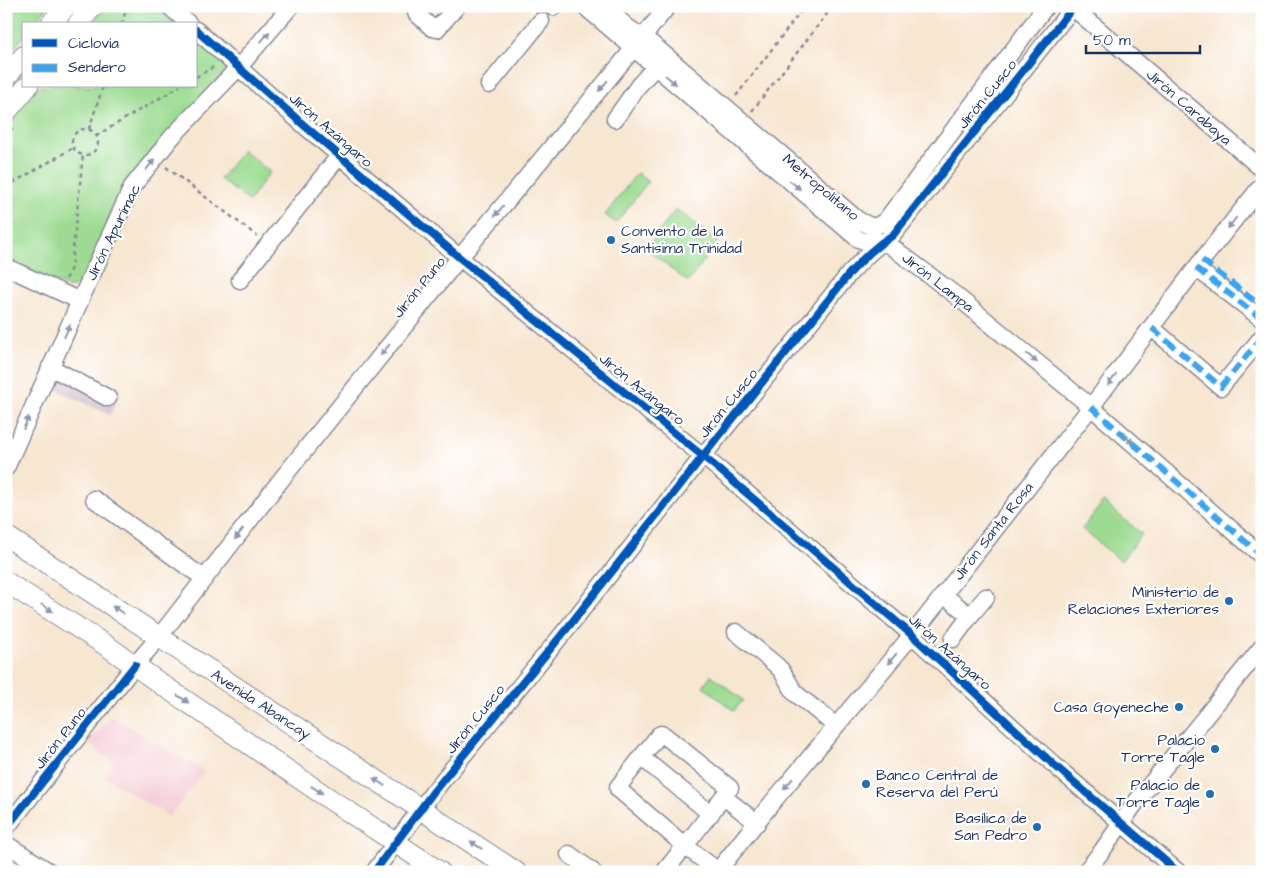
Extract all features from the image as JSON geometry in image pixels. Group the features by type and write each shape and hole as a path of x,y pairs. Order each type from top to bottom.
{"main road":[{"path":"53,22 66,6"},
{"path":"80,22 93,6"},
{"path":"6,77 22,58"},
{"path":"6,112 26,88"},
{"name":"Avenida Abancay","path":"6,536 516,872"},
{"path":"6,582 107,646 334,802 440,872"}],"street":[{"path":"169,6 187,22"},
{"path":"419,6 416,12 434,29 437,29 457,6"},
{"path":"584,6 638,43 656,66 858,239 867,242 884,241"},
{"name":"Metropolitano","path":"604,6 638,43 651,43 858,220 872,227 886,220 1048,8"},
{"name":"Jirón Puno","path":"6,828 159,637 284,476 460,258 668,6"},
{"name":"Jirón Apurímac","path":"6,468 132,187 172,137 239,67 288,7"},
{"name":"Jirón Carabaya","path":"1073,7 1262,169"},
{"name":"Jirón Cusco","path":"374,872 420,808 569,626 849,274 864,257 893,235 1073,7"},
{"path":"488,85 541,21"},
{"name":"Jirón Azángaro","path":"198,32 339,156 460,258 703,456 912,635 1053,764 1178,872"},
{"path":"615,119 639,85 656,66"},
{"path":"240,280 339,156"},
{"name":"Jirón Santa Rosa","path":"718,871 912,635 1091,407 1134,340 1152,328 1199,264 1262,185"},
{"name":"Jirón Lampa","path":"884,241 1006,331 1262,556"},
{"path":"1199,264 1260,312"},
{"path":"6,267 80,301"},
{"path":"1152,328 1221,387 1262,337"},
{"path":"50,367 108,398"},
{"path":"94,499 204,578"},
{"path":"944,594 970,616"},
{"path":"952,639 986,597"},
{"path":"736,632 776,665 795,692 836,726"},
{"path":"1086,872 1136,802 1262,647"},
{"path":"664,872 685,846 711,814 730,788 664,735 659,735 618,789 685,846 718,871"},
{"path":"641,757 711,814"},
{"path":"724,797 757,823"},
{"path":"6,844 50,872"},
{"path":"569,854 593,872"}],"path":[{"path":"123,22 127,6"},
{"path":"735,98 805,6"},
{"path":"752,111 830,10 826,6"},
{"path":"198,76 216,65"},
{"path":"89,129 101,88"},
{"path":"96,136 177,88"},
{"path":"81,129 89,129 96,136 98,142 96,149 91,153 83,155 74,148 72,143 74,135 81,129"},
{"path":"6,187 74,148"},
{"path":"66,281 71,268 83,155"},
{"path":"155,159 268,244"}],"shaded area":[{"path":"63,366 120,394 110,415 53,388"},
{"path":"112,716 205,771 169,817 103,776 113,762 88,743"}],"green space":[{"path":"6,6 48,6 36,22 22,22 22,38 6,57"},
{"path":"102,6 158,6 177,22 90,22"},
{"path":"198,41 224,63 224,73 144,160 79,284 73,287 66,287 6,259 6,127 37,88 198,88"},
{"path":"243,150 270,172 249,201 220,179"},
{"path":"637,173 648,182 616,223 605,215"},
{"path":"676,209 718,242 688,282 646,249"},
{"path":"1103,502 1142,534 1121,561 1082,529"},
{"path":"711,675 743,700 734,711 703,686"}],"marked path":[{"path":"1202,260 1262,307"},
{"path":"1196,268 1262,319"},
{"path":"1152,328 1221,387 1262,337"},
{"path":"1091,407 1262,556"}],"cycle path":[{"path":"374,872 434,791 569,626 849,274 875,248 893,235 1074,6"},
{"path":"198,32 460,258 721,471 912,635 1053,764 1178,872"},
{"path":"6,828 135,665"}],"place":[{"name":"Convento de la Santisima Trinidad","path":"611,240"},
{"name":"Ministerio de Relaciones Exteriores","path":"1229,601"},
{"name":"Casa Goyeneche","path":"1179,707"},
{"name":"Palacio Torre Tagle","path":"1215,749"},
{"name":"Banco Central de Reserva del Perú","path":"866,784"},
{"name":"Palacio de Torre Tagle","path":"1210,794"},
{"name":"Basílica de San Pedro","path":"1037,827"}]}
